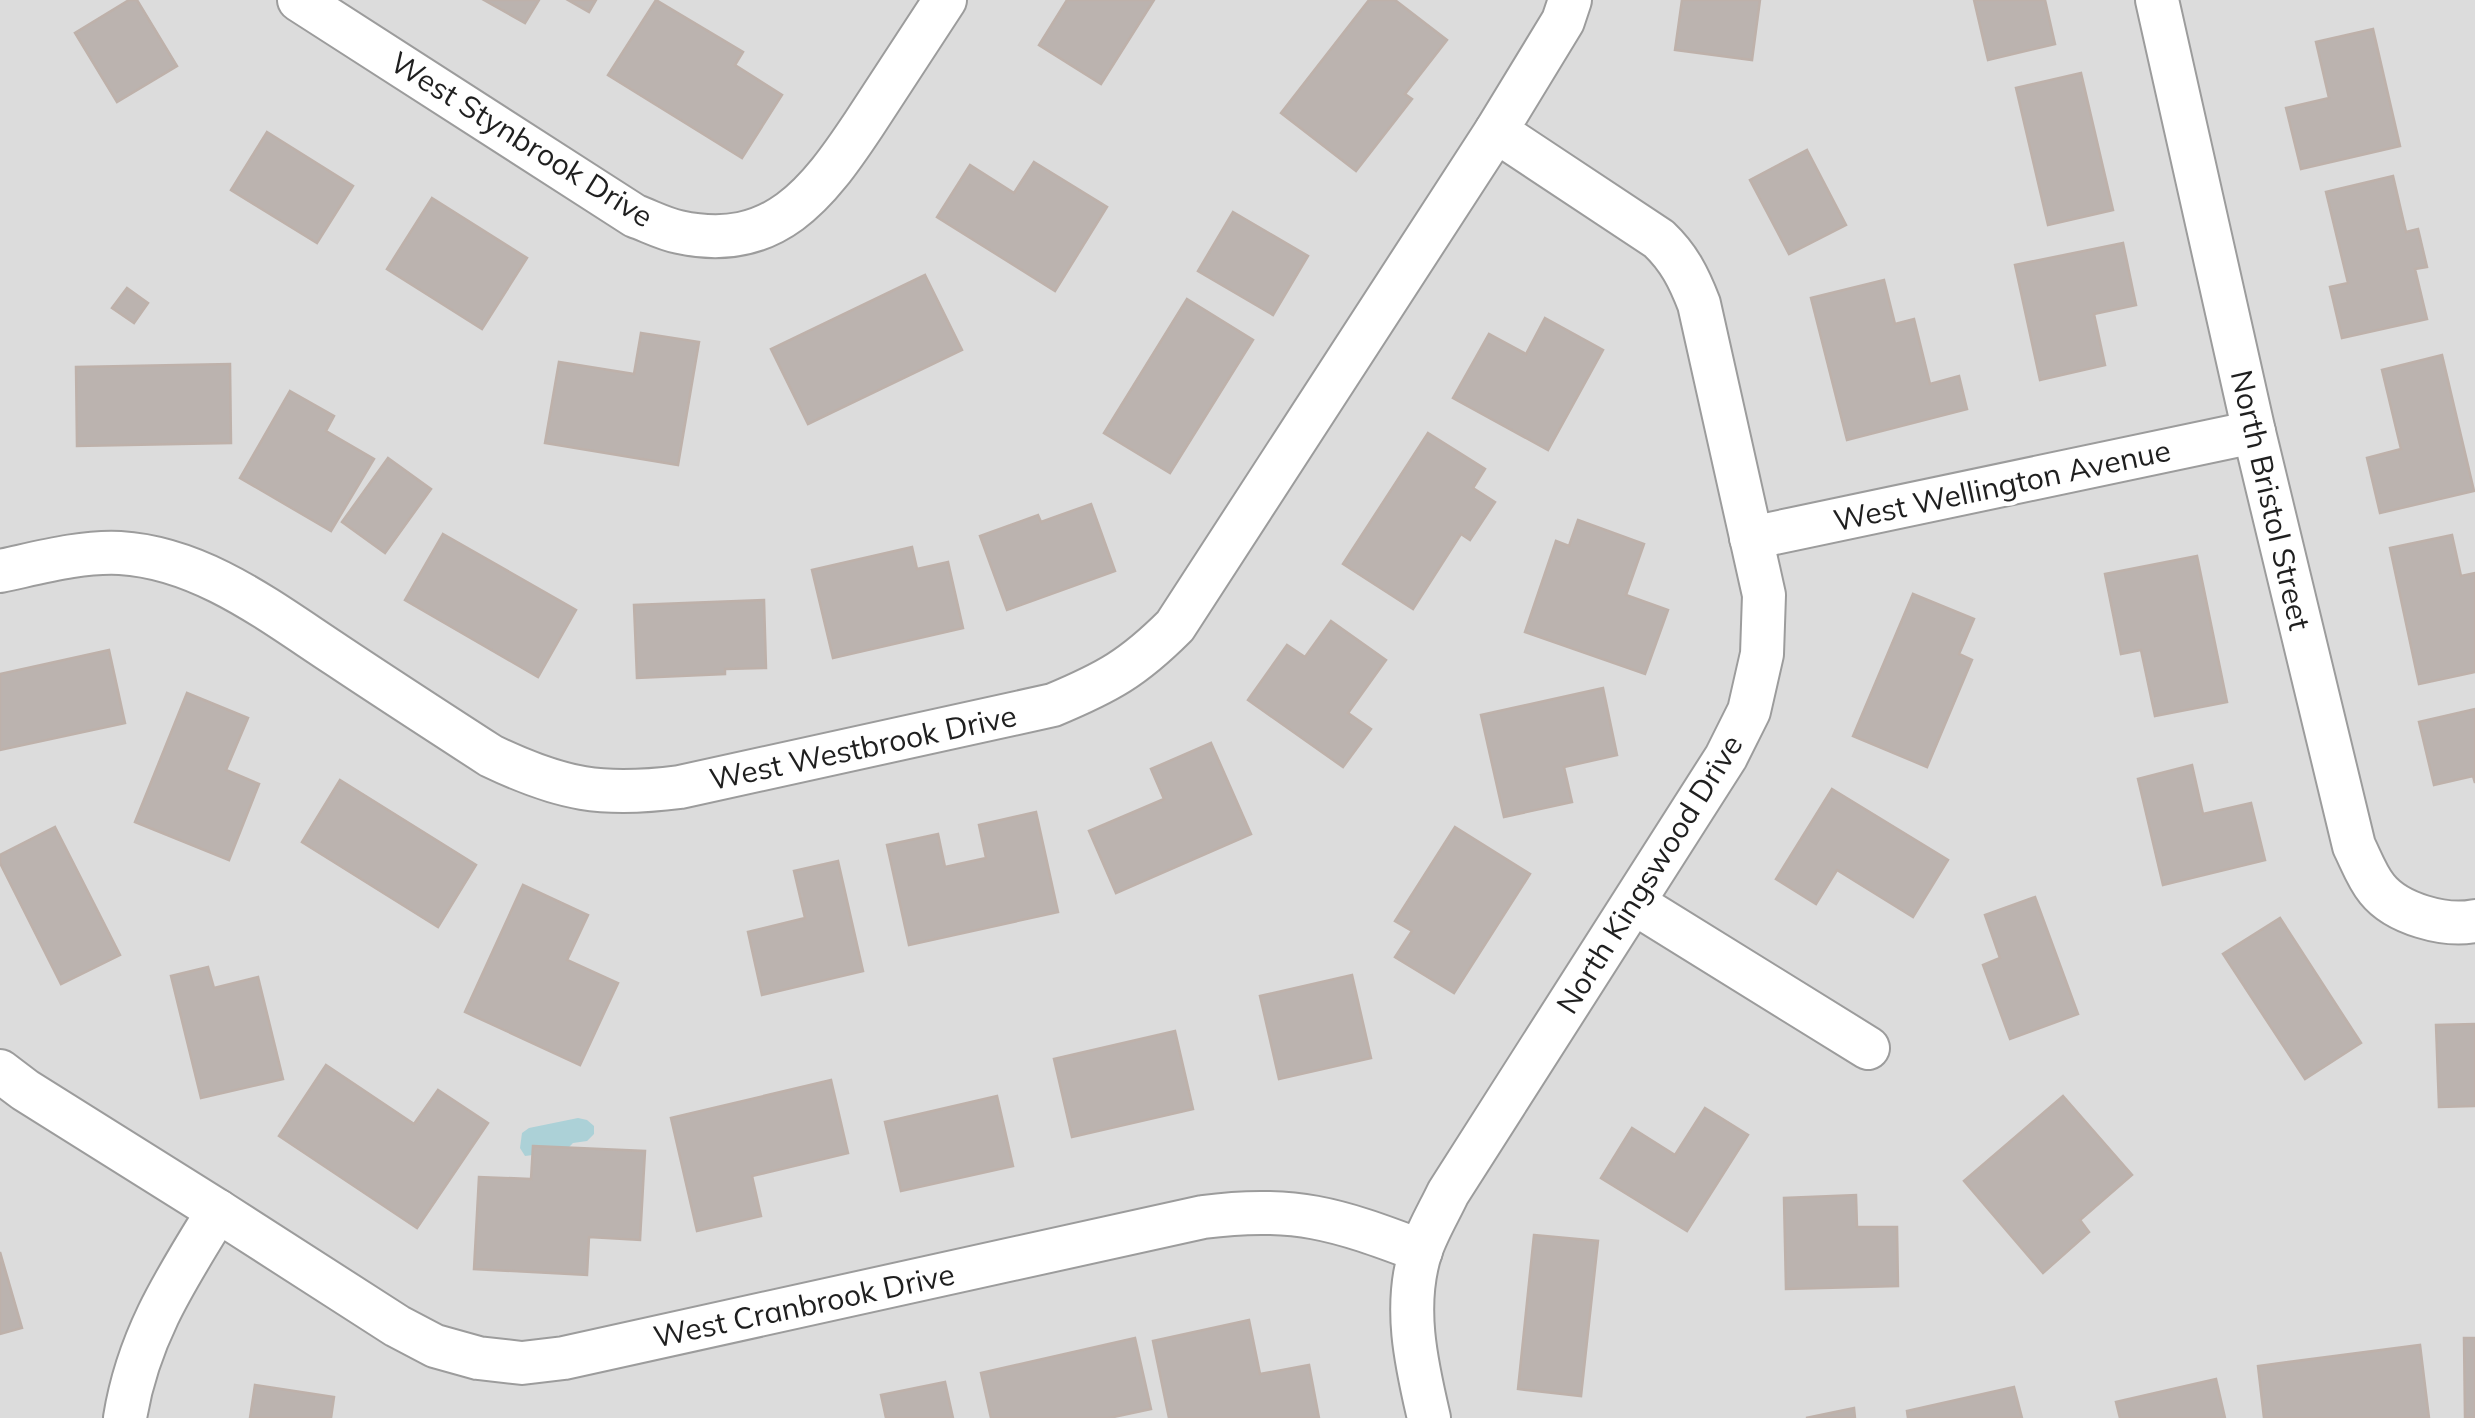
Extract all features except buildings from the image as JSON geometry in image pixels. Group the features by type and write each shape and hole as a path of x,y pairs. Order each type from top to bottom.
{"street":[{"name":"West Stynbrook Drive","path":"299,0 635,216 678,232 721,236 760,228 800,208 830,175 944,0"},
{"path":"1496,130 1563,21 1570,0"},
{"name":"North Bristol Street","path":"2157,0 2254,432 2354,846 2378,891 2414,915 2475,921"},
{"name":"North Kingswood Drive","path":"1429,1418 1417,1368 1411,1310 1421,1251 1448,1193 1726,757 1749,710 1762,654 1764,595 1699,304 1675,255 1659,239 1496,130"},
{"name":"West Westbrook Drive","path":"0,571 119,553 162,560 201,573 246,596 491,756 532,776 582,790 630,794 680,787 1053,705 1100,686 1140,660 1175,626 1496,130"},
{"name":"West Wellington Avenue","path":"1751,538 2254,432"},
{"path":"1634,902 1868,1048"},
{"name":"West Cranbrook Drive","path":"0,1071 397,1326 435,1346 478,1358 522,1363 564,1358 1203,1218 1251,1211 1306,1214 1356,1226 1421,1251"},
{"path":"125,1418 138,1357 167,1292 218,1211"}],"shaded area":[{"path":"0,0 2475,0 2475,1418 0,1418"}],"water":[{"path":"578,1118 594,1126 594,1134 587,1141 525,1156 520,1148 522,1133 529,1128"}]}
